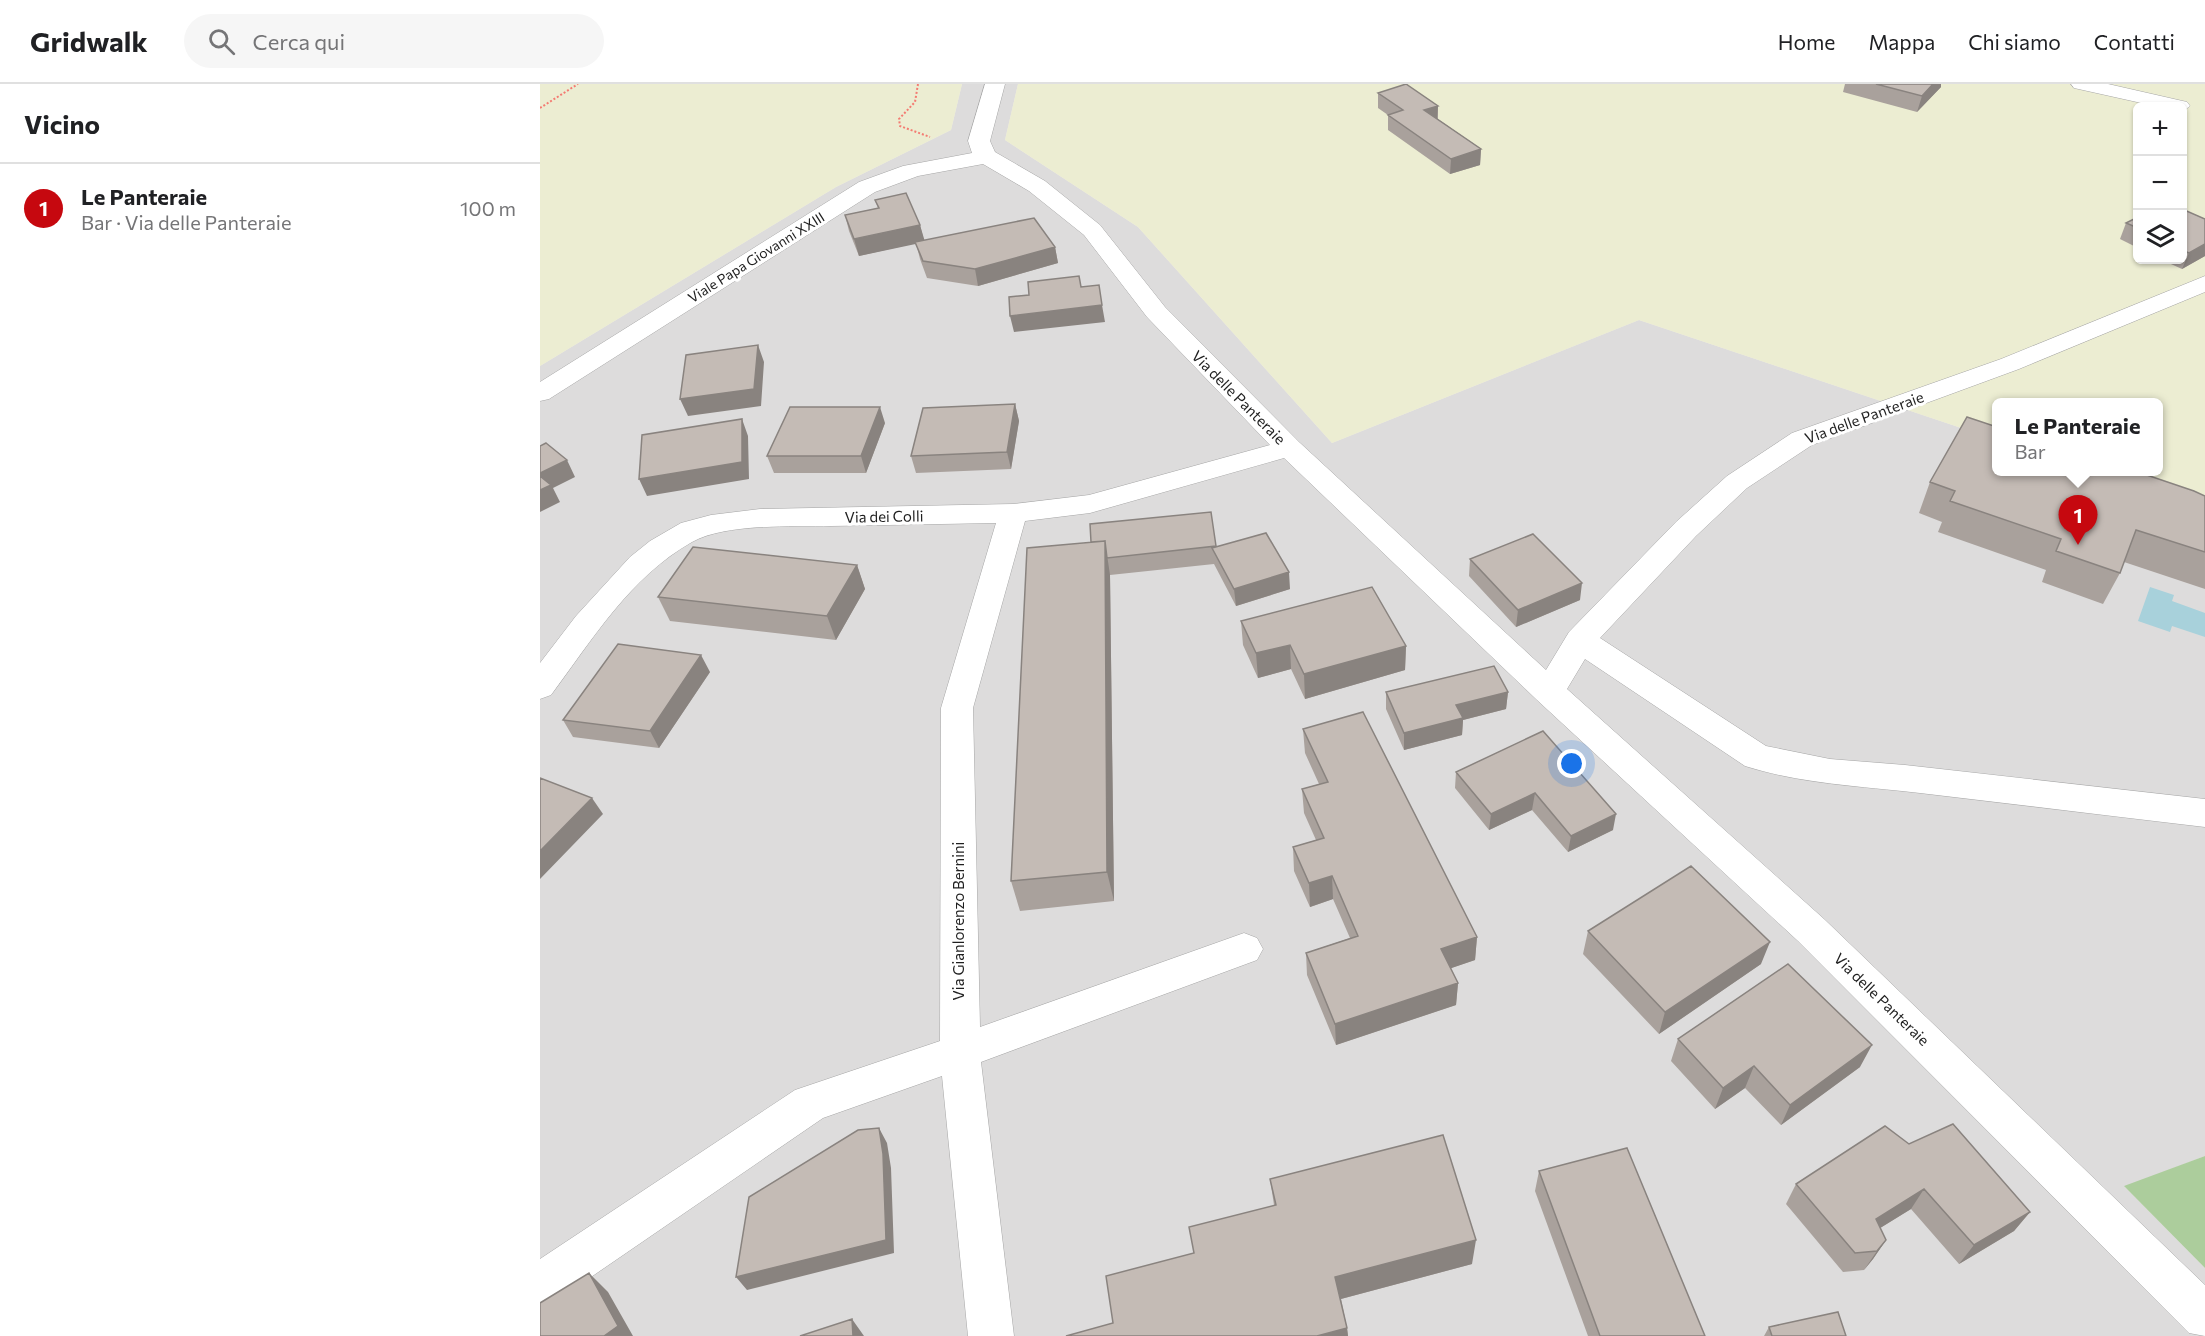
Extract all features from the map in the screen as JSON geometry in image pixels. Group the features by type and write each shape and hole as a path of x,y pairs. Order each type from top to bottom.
{"street":[{"path":"987,157 981,150 980,141 995,84"},
{"path":"2081,84 2160,102"},
{"name":"Viale Papa Giovanni XXIII","path":"540,393 867,187 886,177 909,170 987,157"},
{"name":"Via delle Panteraie","path":"987,157 1037,186 1092,230 1156,312 1289,448 1549,692 1811,930 2205,1317"},
{"name":"Via delle Panteraie","path":"1549,692 1580,640 1686,529 1737,482 1802,439 2010,364 2205,283"},
{"name":"Via dei Colli","path":"540,687 625,580 656,551 685,533 760,518 1013,513 1090,504 1289,448"},
{"name":"Via Gianlorenzo Bernini","path":"991,1336 960,1052 957,708 1013,513"},
{"path":"1580,640 1757,757 1830,772 1905,778 2205,813"},
{"path":"540,1286 810,1102 960,1052 1244,949"}],"path":[{"path":"540,108 578,84"},
{"path":"918,84 915,102 899,119 900,126 987,157"}],"shaded area":[{"path":"962,84 1018,84 1005,140 1138,227 1332,443 1639,320 1992,438 1992,476 2019,476 2205,510 2205,1156 2125,1187 2205,1268 2205,1336 540,1336 540,366 836,187 951,130"}],"green space":[{"path":"540,84 962,84 951,130 836,187 540,366"},
{"path":"1018,84 2205,84 2205,510 2102,476 2163,476 2163,398 1992,398 1992,438 1639,320 1332,443 1138,227 1005,140"},
{"path":"2205,1156 2205,1268 2124,1186"}],"water":[{"path":"2150,587 2174,595 2172,601 2205,613 2205,637 2172,626 2170,632 2138,621"}],"building":[{"path":"1406,84 1438,106 1424,110 1481,149 1451,159 1388,115 1403,110 1378,93"},
{"path":"1876,84 1933,84 1922,96"},
{"path":"906,193 920,225 854,239 845,215 879,208 875,200"},
{"path":"2187,211 2205,219 2205,244 2187,252"},
{"path":"1034,218 1055,247 975,269 923,261 915,242"},
{"path":"1079,276 1081,287 1099,285 1102,305 1010,316 1009,297 1029,295 1028,282"},
{"path":"758,345 754,389 680,399 686,355"},
{"path":"1015,404 1007,452 911,456 923,408"},
{"path":"790,407 880,407 861,456 767,456"},
{"path":"1967,417 1992,425 1992,476 2150,476 2205,496 2205,552 2136,530 2120,573 2056,551 2061,539 1950,501 1955,491 1930,482"},
{"path":"742,419 742,462 639,479 642,435"},
{"path":"546,443 567,460 540,473 540,446"},
{"path":"540,476 551,485 540,490"},
{"path":"1211,512 1216,546 1107,558 1105,541 1091,542 1090,524"},
{"path":"1266,533 1289,572 1234,589 1212,548"},
{"path":"1533,534 1582,583 1518,610 1470,559"},
{"path":"1105,541 1107,872 1011,881 1027,548"},
{"path":"693,547 857,565 827,616 658,597"},
{"path":"1372,587 1406,646 1304,674 1290,645 1256,653 1241,621"},
{"path":"618,644 701,655 650,731 563,720"},
{"path":"1494,666 1508,692 1456,705 1463,718 1404,733 1386,692"},
{"path":"1363,712 1477,937 1441,949 1458,983 1335,1024 1306,953 1358,936 1332,876 1309,883 1293,847 1324,838 1302,789 1328,782 1303,729"},
{"path":"1543,731 1616,814 1571,836 1535,793 1491,814 1456,772"},
{"path":"540,778 592,798 540,851"},
{"path":"1691,866 1770,942 1665,1012 1588,931"},
{"path":"1788,964 1872,1045 1790,1105 1754,1066 1723,1088 1678,1039"},
{"path":"1953,1124 2030,1212 1974,1245 1924,1189 1876,1219 1886,1240 1877,1251 1855,1253 1796,1184 1885,1126 1909,1144"},
{"path":"879,1128 883,1154 886,1240 736,1277 749,1197 858,1130"},
{"path":"1443,1135 1476,1240 1335,1277 1347,1328 1317,1336 1066,1336 1113,1323 1106,1276 1194,1253 1189,1227 1276,1205 1270,1179"},
{"path":"1627,1148 1705,1336 1600,1336 1539,1171"},
{"path":"589,1273 618,1326 604,1336 540,1336 540,1303"},
{"path":"1838,1312 1846,1336 1772,1336 1769,1327"},
{"path":"852,1319 853,1336 800,1336"}],"place":[{"name":"Le Panteraie","path":"2078,545"}]}
